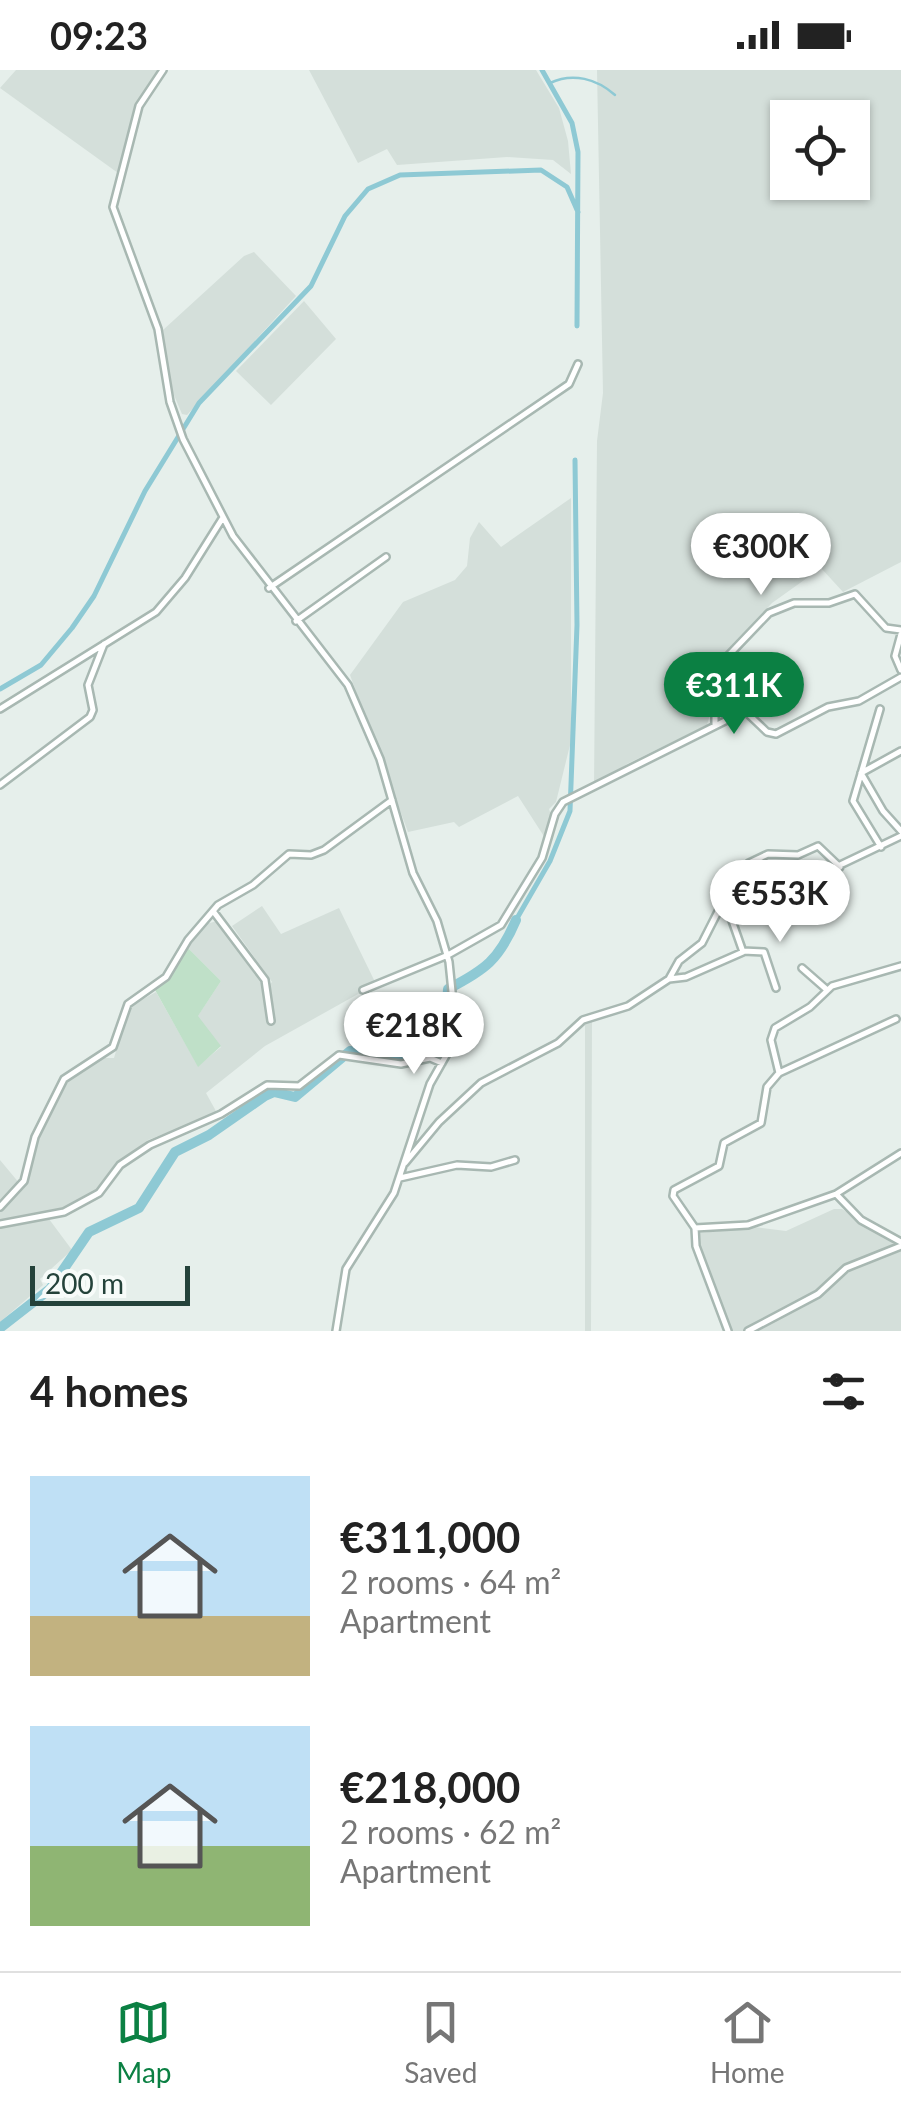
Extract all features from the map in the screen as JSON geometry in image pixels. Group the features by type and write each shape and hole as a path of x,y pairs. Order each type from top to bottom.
{"street":[{"path":"163,70 136,116 114,194 113,214 158,328 166,382 182,435 222,519 269,588 344,677 392,800 414,873 448,954 454,1036 430,1084 400,1178 346,1270 336,1331"},
{"path":"269,588 570,384 578,364"},
{"path":"0,709 164,605 222,519"},
{"path":"296,621 386,557"},
{"path":"362,990 448,954 502,926 542,858 555,814 563,802 748,711 765,731 776,734 828,707 863,699 901,674 895,656 901,632 886,628 855,594 829,603 794,603 770,613 703,682 716,709 715,727"},
{"path":"0,785 90,717 93,710 88,685 106,641"},
{"path":"880,709 853,802 881,847"},
{"path":"861,773 901,750"},
{"path":"794,887 901,834 882,811 861,773"},
{"path":"0,1207 24,1181 35,1137 64,1079 113,1047 128,1004 175,968 188,940 213,911 289,854 315,855 392,800"},
{"path":"669,979 680,961 702,943 744,868 768,854 792,856 818,846 840,867"},
{"path":"722,904 743,951"},
{"path":"213,911 266,980 270,1021"},
{"path":"403,1166 438,1122 481,1082 558,1043 584,1020 613,1013 669,979 686,977 743,951 764,952 776,988"},
{"path":"779,1073 772,1032 810,1007 826,990 861,974 901,966"},
{"path":"802,968 826,990"},
{"path":"728,1331 696,1246 695,1228 673,1196 674,1190 719,1166 724,1142 762,1123 767,1087 779,1073 896,1019"},
{"path":"0,1224 64,1212 99,1193 120,1165 150,1145 221,1114 268,1085 299,1086 345,1056 401,1064 430,1058 442,1064"},
{"path":"695,1228 748,1225 836,1194 901,1153"},
{"path":"400,1178 457,1165 492,1167 514,1160"},
{"path":"836,1194 861,1220 901,1244"},
{"path":"748,1331 818,1294 838,1272 901,1244"}],"shaded area":[{"path":"16,70 160,70 137,108 118,173 0,88"},
{"path":"309,70 536,70 559,108 571,174 553,160 507,157 397,165 387,149 358,163"},
{"path":"597,70 901,70 901,562 843,592 821,568 772,603 695,683 712,707 707,725 627,764 594,787 597,441 603,393"},
{"path":"254,252 296,296 187,415 182,414 171,388 163,330 244,256"},
{"path":"304,301 336,339 271,405 236,371"},
{"path":"571,498 571,741 556,802 549,809 552,818 547,841 518,796 459,827 454,822 408,832 350,675 403,602 455,580 467,566 470,538 479,522 501,547"},
{"path":"262,906 281,934 339,908 376,984 265,1046 206,1093 217,1113 148,1140 119,1162 97,1191 63,1209 0,1222 0,1211 24,1188 37,1136 59,1091 74,1074 105,1058 114,1058 129,1007 156,992 198,1066 221,1047 197,1017 221,981 187,947 206,924 217,921 265,989 272,982 232,926"},
{"path":"592,1019 591,1331 585,1331 585,1021"},
{"path":"0,1160 20,1184 0,1204"},
{"path":"842,1209 901,1246 901,1331 731,1331 701,1254 696,1238 700,1233 754,1227 786,1231"},
{"path":"49,1219 72,1250 40,1279 43,1285 0,1322 0,1227"}],"green space":[{"path":"187,947 221,981 198,1016 221,1046 198,1067 154,988 171,976"}],"waterway":[{"path":"542,70 572,123 578,152 577,326"},
{"path":"550,83 584,79 615,95"},
{"path":"0,689 41,665 72,628 94,596 145,491 199,403 311,286 345,216 368,189 400,175 541,170 567,187 578,212"},
{"path":"516,920 550,861 570,811 577,625 575,460"},
{"path":"0,1328 50,1289 89,1232 139,1208 175,1152 209,1135 265,1096 274,1092 295,1097 350,1051 404,1059 444,1050 448,989 490,962 516,920"}]}
